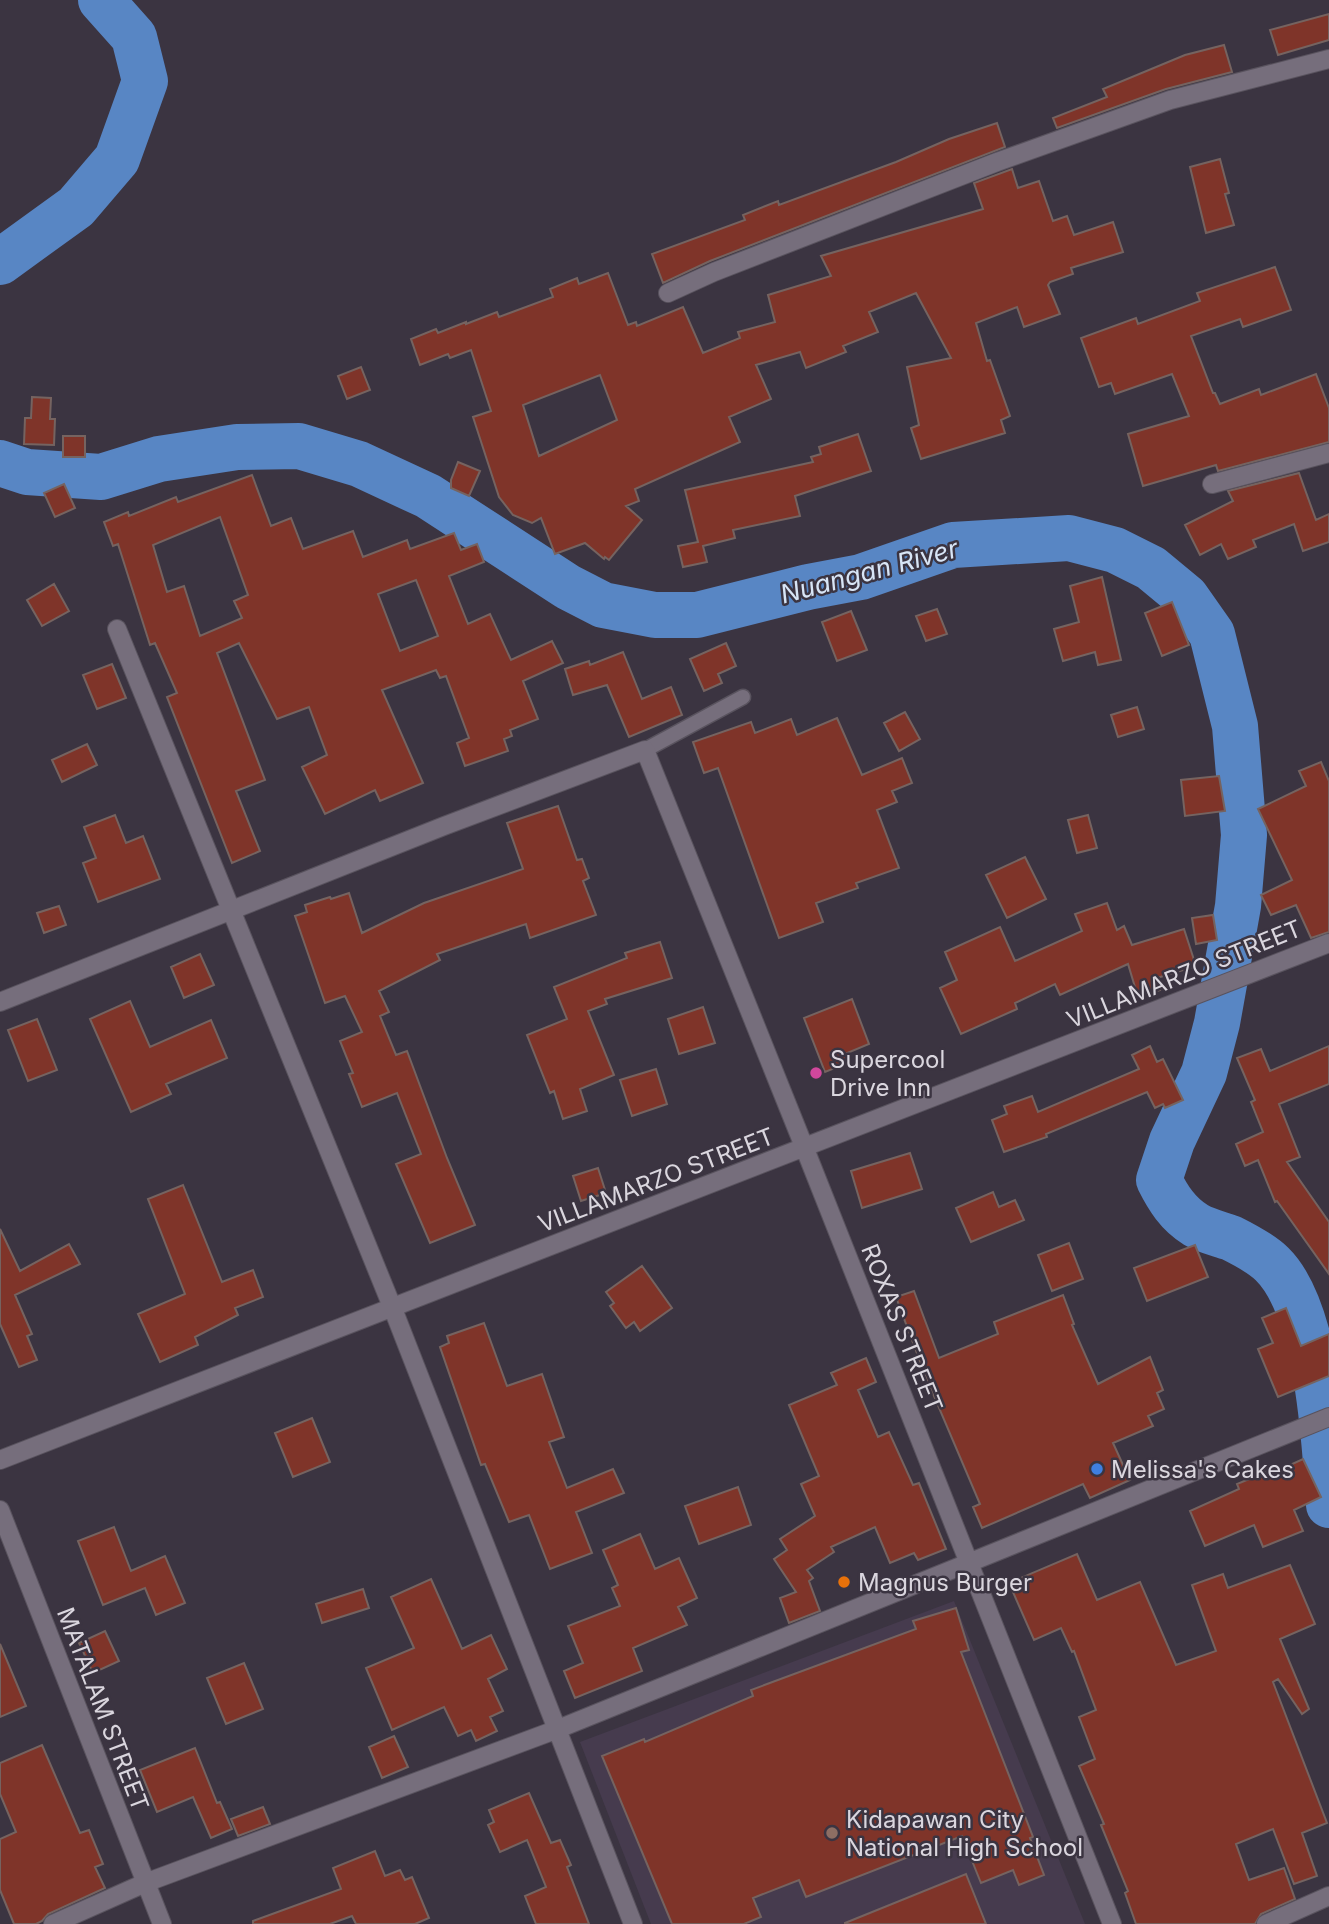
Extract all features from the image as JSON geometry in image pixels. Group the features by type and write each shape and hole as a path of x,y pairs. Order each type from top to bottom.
{"street":[{"path":"668,293 985,167 1170,100 1329,61"},
{"path":"1212,484 1329,453"},
{"path":"117,629 393,1309 633,1924"},
{"path":"0,1002 444,826 645,750"},
{"name":"ROXAS STREET","path":"645,750 1112,1924"},
{"name":"VILLAMARZO STREET","path":"0,1460 1329,943"},
{"path":"53,1924 145,1883 558,1729 1329,1417"},
{"name":"MATALAM STREET","path":"0,1510 162,1924"},
{"path":"1266,1924 1329,1896"}],"lane":[{"path":"645,750 743,697"}],"shaded area":[{"name":"Kidapawan City National High School","path":"954,1601 1085,1924 651,1924 580,1742"}],"building":[{"path":"1329,14 1329,40 1278,55 1270,30"},
{"path":"1224,45 1232,72 1166,89 1057,128 1053,118 1107,97 1103,89 1185,55"},
{"path":"997,123 1005,147 710,261 663,283 652,254 745,220 743,215 778,201 779,205"},
{"path":"1220,159 1229,193 1225,194 1234,225 1206,233 1190,167"},
{"path":"1012,169 1018,188 1039,181 1053,221 1067,216 1074,235 1113,222 1123,252 1071,268 1073,274 1050,282 1048,285 1060,314 1024,327 1017,307 976,323 987,361 990,360 1010,416 1001,420 1005,433 921,459 911,428 919,425 907,367 951,358 916,293 869,312 878,332 843,346 846,352 806,368 800,352 756,365 771,399 729,417 740,442 635,489 639,501 626,506 642,520 609,560 585,543 555,554 541,518 532,523 513,515 499,497 473,417 491,411 471,350 450,358 448,354 420,365 411,339 436,329 438,333 497,312 499,317 553,297 550,289 577,278 579,284 608,273 628,325 636,322 637,326 683,307 703,353 740,338 738,332 775,322 768,295 831,276 821,256 983,209 974,183","holes":["600,375 617,420 539,456 523,405"]},
{"path":"1275,267 1291,310 1243,327 1240,319 1191,336 1213,393 1220,404 1259,389 1261,395 1316,374 1329,408 1329,442 1218,471 1216,465 1143,486 1128,434 1189,416 1172,374 1115,394 1111,383 1099,387 1081,338 1136,318 1138,324 1200,301 1197,293"},
{"path":"361,367 370,390 347,399 338,376"},
{"path":"32,397 51,398 50,419 55,419 54,445 24,444 25,418 31,418"},
{"path":"858,434 871,471 795,496 800,516 733,530 735,538 703,546 707,562 683,567 678,546 698,542 685,490 813,462 811,457 821,454 819,447"},
{"path":"63,436 85,436 85,457 63,457"},
{"path":"458,462 480,471 469,496 451,488"},
{"path":"1299,473 1316,520 1329,514 1329,542 1303,551 1294,524 1253,540 1256,547 1228,559 1221,544 1200,555 1185,525 1233,501 1228,491"},
{"path":"252,475 271,526 291,518 303,549 353,531 363,557 407,540 410,549 454,533 461,550 477,544 484,562 449,576 468,624 490,614 511,660 552,641 563,663 523,681 538,719 510,730 512,736 504,739 508,751 465,766 457,743 469,738 446,676 440,678 436,670 382,690 423,783 380,801 375,790 325,814 302,767 327,755 309,707 277,719 239,643 217,653 265,780 236,791 260,851 232,863 167,697 177,693 155,643 150,645 118,544 113,546 104,522 128,512 129,516 176,497 178,502","holes":["220,517 248,595 234,601 242,618 200,636 184,586 167,592 153,545","416,580 438,636 400,651 378,594"]},
{"path":"64,484 75,508 55,517 44,493"},
{"path":"1102,577 1121,660 1098,665 1095,652 1063,661 1054,629 1079,622 1070,586"},
{"path":"54,584 69,611 42,626 27,600"},
{"path":"1172,602 1189,645 1162,656 1145,613"},
{"path":"937,609 947,634 926,641 916,616"},
{"path":"851,611 867,650 837,661 822,622"},
{"path":"726,643 736,666 718,674 722,683 704,691 690,659"},
{"path":"623,652 642,699 671,687 682,715 629,737 607,685 573,695 565,669 589,661 590,665"},
{"path":"112,664 126,698 97,709 83,675"},
{"path":"1137,707 1144,729 1118,737 1111,715"},
{"path":"905,712 920,739 899,751 884,723"},
{"path":"837,718 862,775 902,758 912,783 892,791 897,802 877,810 899,868 856,883 858,888 816,903 823,922 779,938 718,768 704,773 693,742 751,722 755,733 791,719 797,735"},
{"path":"87,744 97,765 62,782 52,760"},
{"path":"1321,762 1329,781 1329,932 1311,938 1296,905 1271,915 1261,895 1292,880 1258,809 1306,786 1299,771"},
{"path":"1219,776 1225,811 1185,816 1181,780"},
{"path":"558,806 577,860 582,859 589,878 583,881 596,915 530,938 526,924 437,954 440,960 379,991 389,1012 380,1016 396,1055 407,1051 475,1225 430,1243 396,1164 421,1154 397,1093 362,1107 349,1074 353,1073 340,1041 362,1032 345,996 325,1003 295,916 307,912 305,905 349,893 362,933 424,903 523,869 507,823"},
{"path":"115,815 126,843 143,836 160,879 98,902 83,863 96,858 84,827"},
{"path":"1088,815 1097,848 1077,853 1068,820"},
{"path":"1025,857 1046,899 1007,918 986,875"},
{"path":"1107,903 1117,930 1124,926 1132,945 1184,929 1196,966 1157,978 1160,990 1138,997 1128,964 1060,995 1055,984 1015,1003 1017,1009 961,1034 940,988 957,980 945,952 1000,927 1015,961 1082,931 1075,914"},
{"path":"59,906 66,925 44,933 37,913"},
{"path":"1213,915 1217,940 1196,944 1192,918"},
{"path":"660,942 672,978 605,999 607,1004 588,1011 614,1075 580,1089 587,1111 563,1119 554,1091 550,1093 527,1035 567,1019 554,987 627,958 625,953"},
{"path":"200,954 214,985 184,998 171,967"},
{"path":"852,999 869,1044 847,1053 850,1062 825,1072 804,1018"},
{"path":"130,1001 150,1047 211,1020 227,1058 166,1084 171,1094 131,1112 90,1019"},
{"path":"703,1007 715,1043 679,1054 668,1019"},
{"path":"37,1019 57,1070 28,1081 8,1030"},
{"path":"1150,1046 1157,1062 1163,1059 1183,1100 1165,1108 1163,1104 1155,1108 1147,1092 1046,1134 1047,1137 1004,1152 992,1120 1007,1114 1004,1106 1032,1096 1038,1112 1139,1069 1132,1055"},
{"path":"1329,1046 1329,1084 1279,1104 1300,1157 1287,1162 1329,1222 1329,1274 1277,1201 1275,1202 1258,1160 1245,1166 1236,1144 1263,1132 1251,1102 1255,1100 1237,1058 1261,1049 1270,1071"},
{"path":"656,1069 667,1104 632,1116 620,1080"},
{"path":"910,1153 922,1189 862,1208 851,1171"},
{"path":"598,1168 606,1193 581,1201 573,1176"},
{"path":"183,1185 222,1282 253,1270 263,1297 235,1308 238,1315 195,1337 198,1345 160,1362 138,1314 185,1294 148,1199"},
{"path":"993,1192 999,1207 1015,1200 1024,1220 971,1242 956,1208"},
{"path":"0,1229 20,1271 69,1244 80,1264 15,1295 32,1334 27,1336 37,1360 19,1367 0,1324"},
{"path":"1069,1243 1083,1279 1052,1291 1038,1255"},
{"path":"1195,1245 1208,1277 1147,1301 1134,1268"},
{"path":"642,1266 672,1308 640,1331 634,1322 626,1328 610,1306 614,1303 606,1292"},
{"path":"914,1291 939,1358 998,1334 994,1322 1063,1295 1074,1324 1072,1325 1098,1384 1150,1357 1163,1390 1157,1393 1164,1409 1148,1416 1153,1426 1113,1443 1130,1480 1090,1498 1083,1484 982,1528 973,1507 980,1504 925,1375 896,1297"},
{"path":"1286,1308 1301,1346 1329,1334 1329,1376 1278,1397 1258,1349 1273,1343 1262,1318"},
{"path":"484,1323 507,1386 542,1374 564,1437 549,1442 567,1488 613,1469 624,1493 576,1512 592,1553 550,1569 529,1515 509,1522 485,1464 481,1465 440,1347 449,1343 447,1336"},
{"path":"866,1358 876,1382 858,1390 878,1437 889,1432 913,1485 919,1483 946,1549 918,1560 914,1553 890,1563 875,1527 831,1547 834,1552 807,1570 813,1578 809,1581 820,1611 789,1623 780,1598 796,1592 774,1559 787,1550 780,1539 815,1516 801,1484 819,1476 789,1405 837,1385 831,1373"},
{"path":"312,1418 330,1462 293,1477 275,1433"},
{"path":"1303,1459 1321,1497 1294,1510 1303,1531 1263,1547 1254,1525 1205,1546 1190,1511 1239,1489 1237,1484"},
{"path":"738,1487 751,1525 699,1544 685,1506"},
{"path":"114,1527 131,1571 165,1556 185,1603 156,1615 145,1588 103,1605 78,1541"},
{"path":"640,1534 655,1569 679,1558 697,1598 678,1607 687,1625 633,1648 642,1671 575,1698 564,1671 583,1663 568,1626 620,1606 612,1588 618,1585 603,1550"},
{"path":"1077,1554 1097,1600 1140,1582 1176,1665 1216,1651 1192,1585 1223,1574 1228,1588 1290,1565 1315,1624 1280,1639 1309,1709 1302,1714 1278,1679 1273,1682 1327,1823 1302,1833 1317,1876 1294,1884 1273,1829 1236,1844 1249,1880 1284,1868 1295,1899 1261,1914 1255,1924 1136,1924 1125,1893 1128,1891 1101,1825 1104,1824 1079,1766 1095,1759 1079,1717 1096,1710 1074,1651 1072,1652 1061,1628 1034,1640 1009,1583"},
{"path":"431,1579 462,1649 491,1635 507,1669 488,1679 503,1711 490,1717 497,1731 476,1741 471,1730 458,1736 444,1707 392,1730 366,1668 414,1648 391,1597"},
{"path":"363,1589 369,1608 322,1623 316,1604"},
{"name":"Kidapawan City National High School","path":"956,1608 969,1650 961,1652 1033,1837 1030,1838 1044,1875 1019,1885 1013,1870 981,1883 962,1836 806,1897 799,1880 753,1898 761,1917 744,1924 672,1924 602,1756 644,1739 645,1742 753,1696 751,1690 916,1629 913,1621"},
{"path":"105,1631 119,1661 93,1673 79,1643"},
{"path":"0,1644 26,1706 0,1717"},
{"path":"244,1663 263,1709 226,1724 207,1678"},
{"path":"394,1736 408,1767 382,1778 369,1747"},
{"path":"42,1745 80,1833 89,1830 103,1864 95,1867 105,1888 48,1914 36,1924 14,1924 0,1890 0,1839 16,1832 0,1794 0,1763"},
{"path":"195,1748 217,1803 220,1802 232,1829 211,1838 193,1797 157,1812 140,1770"},
{"path":"529,1793 551,1843 560,1840 571,1865 567,1867 589,1924 536,1924 525,1896 546,1887 527,1840 500,1852 488,1825 494,1822 489,1810"},
{"path":"263,1807 270,1824 238,1836 231,1819"},
{"path":"375,1851 385,1876 400,1870 405,1880 412,1877 429,1918 415,1924 356,1924 352,1916 330,1924 253,1924 253,1921 341,1889 333,1868"},
{"path":"966,1874 986,1924 845,1924 845,1923"}],"waterway":[{"name":"Nuangan River","path":"0,262 76,207 117,159 145,81 134,37 101,0"},
{"name":"Nuangan River","path":"0,463 27,472 101,477 159,459 237,447 299,446 359,464 428,496 568,587 603,605 655,615 697,615 808,587 861,577 953,545 1069,538 1115,550 1151,568 1186,597 1212,634 1235,726 1244,835 1238,906 1217,1023 1204,1073 1172,1141 1159,1180 1174,1205 1190,1221 1258,1253 1272,1264 1287,1285 1300,1312 1316,1378 1329,1505"}],"place":[{"name":"Supercool Drive Inn","path":"816,1073"},
{"name":"Melissa's Cakes","path":"1097,1469"},
{"name":"Magnus Burger","path":"844,1582"},
{"name":"Kidapawan City National High School","path":"832,1833"}]}
